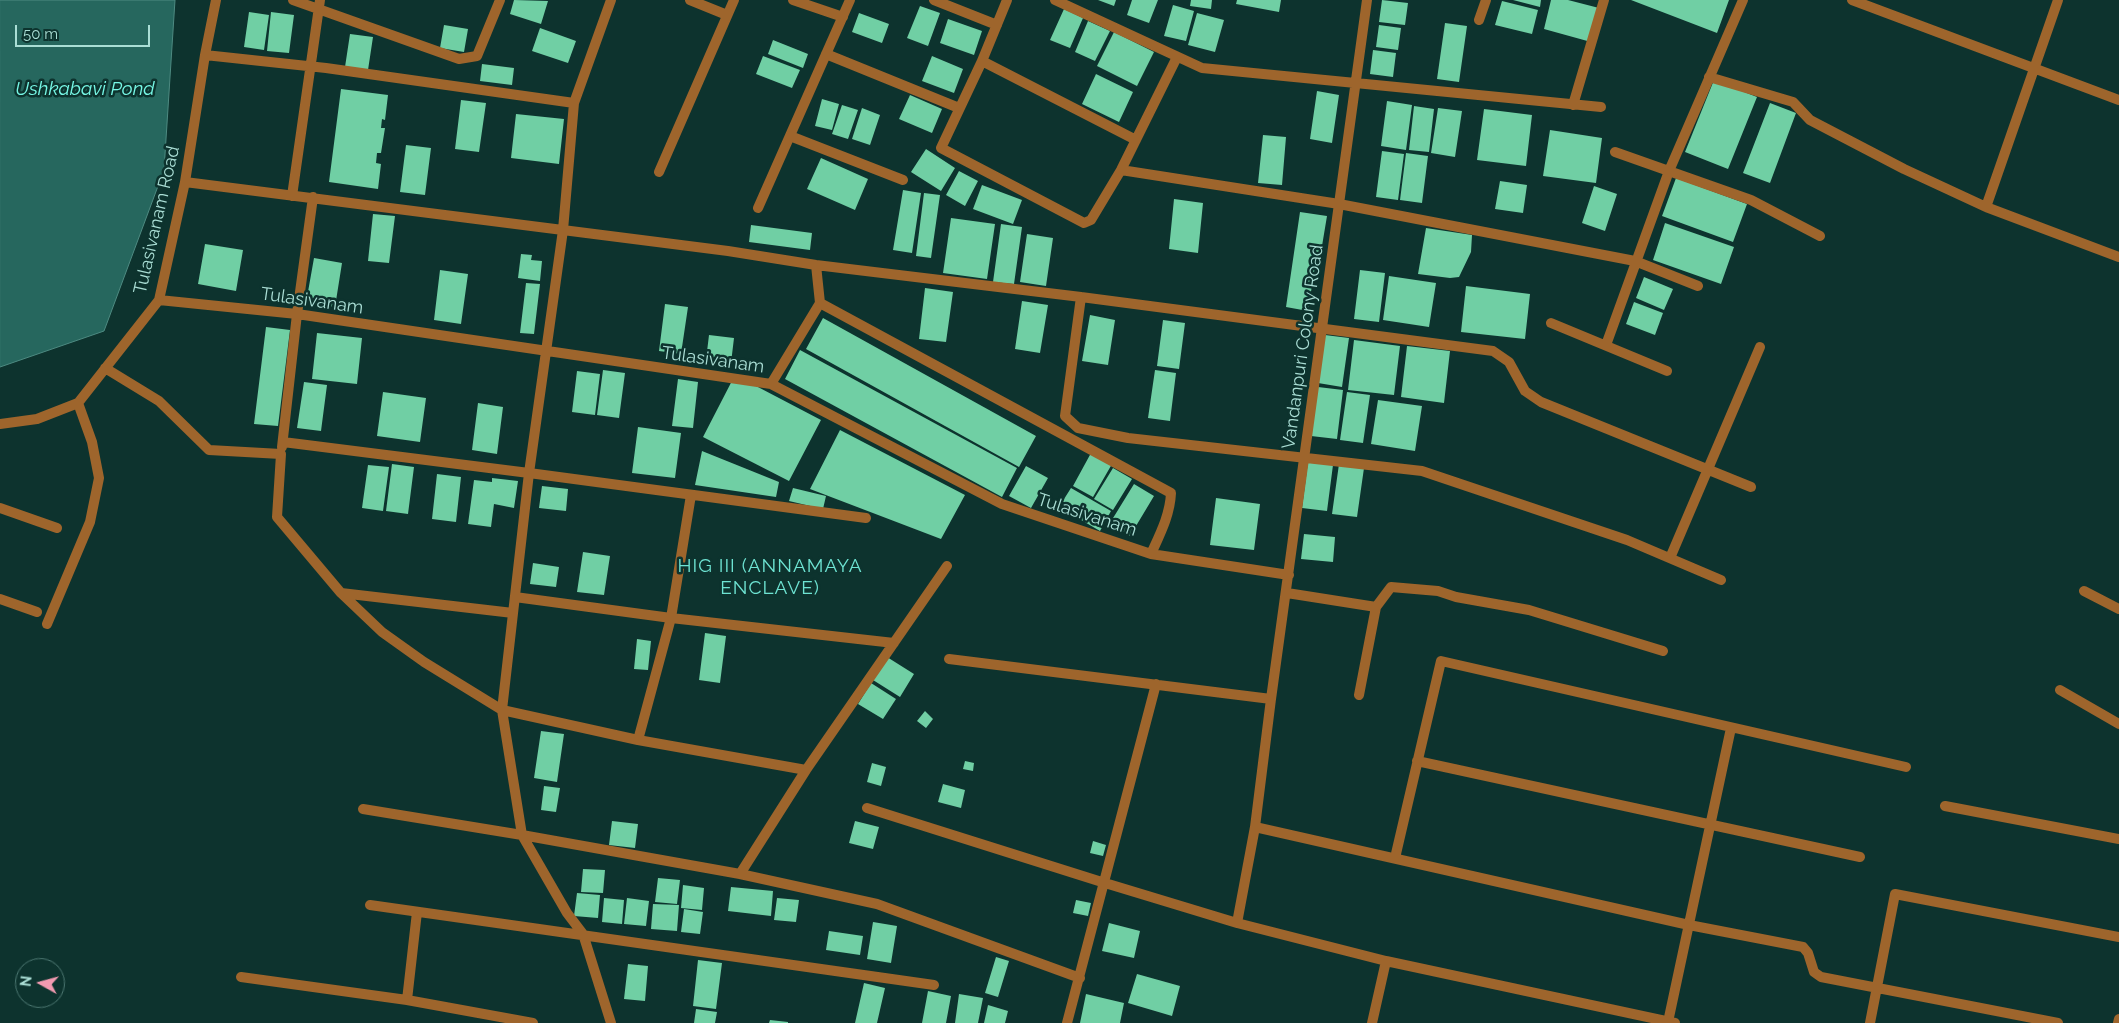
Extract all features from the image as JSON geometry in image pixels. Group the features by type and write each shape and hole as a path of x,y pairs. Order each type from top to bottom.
{"street":[{"name":"Tulasivanam Road","path":"78,403 159,300 185,182 205,55 216,0"},
{"path":"294,0 319,5 459,59 470,59 477,56 500,0"},
{"path":"611,0 574,102 563,230 529,472 502,710 522,835 568,913 583,934 611,1023"},
{"path":"690,0 727,15"},
{"path":"659,172 734,0"},
{"path":"793,0 842,17"},
{"path":"758,208 850,0"},
{"path":"934,0 997,25"},
{"path":"1007,0 982,61 940,146 942,150 1084,223 1090,220 1122,170 1176,57"},
{"path":"1055,0 1202,68 1601,107"},
{"name":"Vandanpuri Colony Road","path":"1237,923 1256,827 1271,699 1367,0"},
{"path":"1479,20 1486,0"},
{"path":"1573,105 1604,0"},
{"path":"1606,345 1669,171 1743,0"},
{"path":"1852,0 2119,100"},
{"path":"1986,207 2058,0"},
{"path":"292,196 319,5"},
{"path":"826,54 959,108"},
{"path":"205,55 310,66 574,102"},
{"path":"982,61 1136,140"},
{"path":"1709,77 1793,102 1810,120 1904,169 1986,207 2119,257"},
{"path":"790,136 903,180"},
{"path":"1615,152 1751,200 1820,236"},
{"path":"1122,170 1339,204 1635,261 1698,286"},
{"path":"185,182 313,197 728,251 816,265 1081,297 1492,351 1509,362 1524,391 1541,402 1751,487"},
{"path":"313,197 297,314 284,442 280,454 277,517 341,593 382,632 424,662 502,710 638,740 806,770"},
{"path":"771,384 820,303 816,265"},
{"path":"1081,297 1065,416 1078,428 1128,438 1422,471 1627,540 1721,580"},
{"name":"Tulasivanam","path":"159,300 297,314 771,384 1002,504 1151,554 1289,575"},
{"path":"820,303 1053,427 1171,493 1171,505 1166,523 1151,554"},
{"path":"1551,323 1666,371"},
{"path":"1670,558 1760,348"},
{"path":"105,368 158,401 209,450 280,454"},
{"path":"0,424 37,419 78,403 92,442 99,478 90,522 47,624"},
{"path":"284,442 529,472 866,518"},
{"path":"638,740 672,618 691,495"},
{"path":"0,508 57,528"},
{"path":"740,874 806,770 947,566"},
{"path":"1359,695 1376,607 1391,587 1438,591 1456,597 1528,610 1663,651"},
{"path":"2084,592 2119,609"},
{"path":"341,593 513,613"},
{"path":"1287,593 1376,607"},
{"path":"515,598 894,643"},
{"path":"0,599 37,612"},
{"path":"949,660 1271,699"},
{"path":"1394,858 1441,660 1906,768"},
{"path":"1067,1023 1156,684"},
{"path":"2060,690 2119,724"},
{"path":"867,808 1237,923 1386,961 1672,1022 1689,925 1731,728"},
{"path":"1417,761 1860,858"},
{"path":"1945,806 2119,839"},
{"path":"363,809 740,874 877,904 1080,978"},
{"path":"1256,827 1689,925 1803,947 1808,953 1814,972 1822,976 2058,1023"},
{"path":"1870,1023 1895,894 2119,937"},
{"path":"370,905 934,985"},
{"path":"407,1000 418,912"},
{"path":"1372,1023 1386,961"},
{"path":"242,977 407,1000 533,1023"},
{"path":"2118,1023 2119,1019"}],"water":[{"name":"Ushkabavi Pond","path":"0,0 175,0 164,170 104,331 0,367"}],"building":[{"path":"514,0 548,1 541,24 510,14"},
{"path":"1098,0 1116,0 1114,6"},
{"path":"1132,0 1158,0 1149,23 1127,15"},
{"path":"1191,0 1212,0 1211,9 1190,6"},
{"path":"1237,0 1281,0 1279,12 1236,4"},
{"path":"1382,0 1408,3 1405,25 1379,22"},
{"path":"1513,0 1541,0 1540,7"},
{"path":"1551,0 1568,0 1599,8 1591,42 1544,29"},
{"path":"1631,0 1729,0 1717,33"},
{"path":"1502,1 1538,10 1532,34 1495,25"},
{"path":"1173,5 1194,11 1186,41 1164,36"},
{"path":"920,6 940,13 928,46 907,38"},
{"path":"1064,9 1083,18 1070,48 1050,40"},
{"path":"249,12 269,15 264,50 244,47"},
{"path":"271,12 294,15 289,53 267,51"},
{"path":"859,13 889,24 882,43 852,32"},
{"path":"1197,13 1224,20 1215,52 1188,45"},
{"path":"948,19 982,31 974,55 940,43"},
{"path":"1088,21 1110,31 1095,61 1075,52"},
{"path":"1445,23 1467,26 1459,82 1437,79"},
{"path":"444,25 468,29 464,52 440,48"},
{"path":"1379,25 1401,28 1398,50 1376,47"},
{"path":"540,28 576,41 568,63 532,51"},
{"path":"1114,32 1154,52 1137,86 1097,66"},
{"path":"350,34 373,37 368,70 345,67"},
{"path":"773,40 808,54 803,68 768,54"},
{"path":"1373,50 1396,53 1393,77 1370,74"},
{"path":"763,56 800,70 792,88 756,74"},
{"path":"932,56 963,69 954,93 922,81"},
{"path":"482,64 514,68 512,85 480,81"},
{"path":"1096,74 1133,92 1119,122 1082,104"},
{"path":"1714,80 1757,97 1728,169 1685,152"},
{"path":"341,89 388,95 385,120 382,119 381,128 385,128 381,153 377,153 376,163 381,164 378,189 329,182"},
{"path":"1317,91 1339,95 1332,143 1310,139"},
{"path":"910,95 942,109 932,133 899,119"},
{"path":"822,99 839,104 832,130 815,126"},
{"path":"461,100 486,103 479,152 455,149"},
{"path":"1387,101 1412,105 1406,150 1381,146"},
{"path":"1770,103 1796,113 1770,183 1743,173"},
{"path":"842,105 858,110 848,139 832,134"},
{"path":"1414,106 1434,109 1429,152 1409,150"},
{"path":"862,108 880,115 870,145 852,139"},
{"path":"1438,108 1462,111 1455,157 1431,153"},
{"path":"1484,109 1532,115 1526,166 1477,160"},
{"path":"516,114 564,119 559,164 511,158"},
{"path":"1550,130 1602,138 1596,183 1543,176"},
{"path":"1263,135 1286,137 1282,185 1258,183"},
{"path":"406,145 431,148 425,195 400,192"},
{"path":"926,149 955,168 941,191 911,172"},
{"path":"1382,151 1404,154 1398,200 1376,197"},
{"path":"1406,153 1428,156 1422,203 1400,200"},
{"path":"821,158 868,179 855,210 807,189"},
{"path":"959,171 978,181 965,206 946,195"},
{"path":"1676,178 1747,204 1733,242 1662,216"},
{"path":"1500,181 1527,185 1523,213 1495,209"},
{"path":"982,185 1022,200 1013,224 973,209"},
{"path":"1594,186 1617,194 1605,231 1582,223"},
{"path":"903,190 921,193 912,253 893,250"},
{"path":"924,193 940,195 931,258 916,256"},
{"path":"1174,199 1203,203 1198,253 1169,249"},
{"path":"1300,212 1327,216 1320,258 1312,256 1310,265 1315,266 1308,311 1286,307"},
{"path":"373,214 395,216 389,263 368,261"},
{"path":"951,218 995,224 987,279 943,273"},
{"path":"1665,223 1734,247 1721,284 1653,260"},
{"path":"1001,224 1022,227 1014,284 993,282"},
{"path":"751,225 812,233 810,250 749,242"},
{"path":"1426,228 1472,235 1471,252 1459,277 1450,278 1418,274"},
{"path":"1027,234 1053,238 1046,286 1020,282"},
{"path":"205,244 243,250 236,291 198,284"},
{"path":"521,254 532,255 531,260 542,261 540,281 518,278"},
{"path":"314,258 342,263 335,307 306,303"},
{"path":"440,270 468,274 461,324 434,320"},
{"path":"1360,270 1385,273 1379,322 1354,319"},
{"path":"1389,276 1436,283 1429,327 1383,320"},
{"path":"1644,277 1673,289 1664,310 1636,298"},
{"path":"526,283 540,284 534,334 520,333"},
{"path":"1466,286 1530,294 1525,339 1461,332"},
{"path":"925,288 953,292 946,342 919,339"},
{"path":"1022,301 1048,305 1040,353 1015,349"},
{"path":"1634,302 1663,313 1655,335 1626,324"},
{"path":"665,304 688,307 681,354 659,351"},
{"path":"1090,315 1115,320 1108,365 1082,361"},
{"path":"823,318 1036,436 1019,467 806,349"},
{"path":"1163,320 1185,323 1179,369 1157,366"},
{"path":"266,327 290,330 278,426 254,424"},
{"path":"317,333 362,338 357,384 312,379"},
{"path":"709,335 734,338 731,363 706,360"},
{"path":"1325,335 1349,338 1342,387 1318,383"},
{"path":"1354,340 1400,346 1394,395 1348,390"},
{"path":"1407,346 1450,351 1444,403 1401,397"},
{"path":"800,350 1017,468 1002,497 785,379"},
{"path":"603,370 625,373 619,418 597,415"},
{"path":"1155,370 1176,373 1170,421 1148,418"},
{"path":"577,371 600,374 595,415 572,412"},
{"path":"735,375 821,420 789,481 703,437"},
{"path":"678,379 698,382 693,428 672,426"},
{"path":"304,382 327,385 321,431 297,428"},
{"path":"1318,387 1343,390 1337,439 1311,436"},
{"path":"383,392 426,398 420,442 377,436"},
{"path":"1347,392 1370,395 1363,443 1340,440"},
{"path":"1378,400 1422,406 1415,451 1371,444"},
{"path":"478,403 503,407 497,454 472,450"},
{"path":"638,427 681,433 675,478 632,473"},
{"path":"840,430 965,495 941,539 810,489"},
{"path":"702,451 779,482 776,497 695,485"},
{"path":"1091,453 1112,464 1093,497 1073,486"},
{"path":"1308,462 1333,465 1327,511 1302,508"},
{"path":"392,464 414,467 408,514 386,511"},
{"path":"1339,464 1364,468 1357,517 1332,514"},
{"path":"368,465 389,467 383,511 362,508"},
{"path":"1026,466 1048,478 1031,508 1009,496"},
{"path":"1113,468 1132,479 1113,510 1094,499"},
{"path":"437,474 461,477 456,522 432,519"},
{"path":"492,478 518,481 514,508 494,504 491,527 468,524 474,480 492,482"},
{"path":"1134,484 1154,496 1130,536 1110,523"},
{"path":"542,486 568,489 566,511 539,508"},
{"path":"793,488 826,496 823,509 789,501"},
{"path":"1071,488 1111,511 1100,531 1059,507"},
{"path":"1216,498 1260,504 1254,550 1210,545"},
{"path":"1304,534 1335,537 1333,562 1301,559"},
{"path":"583,552 610,556 604,595 577,592"},
{"path":"533,563 559,567 556,587 530,584"},
{"path":"705,633 726,636 720,683 699,680"},
{"path":"637,639 651,641 648,670 634,669"},
{"path":"887,657 914,674 900,697 873,680"},
{"path":"871,683 896,699 883,719 858,704"},
{"path":"925,711 933,719 926,728 917,721"},
{"path":"541,731 564,734 557,782 534,778"},
{"path":"965,761 974,763 973,771 963,769"},
{"path":"872,763 886,767 881,786 867,782"},
{"path":"943,784 965,790 961,808 938,802"},
{"path":"544,786 560,788 556,812 541,810"},
{"path":"612,821 638,824 635,848 609,845"},
{"path":"855,821 879,827 873,849 849,843"},
{"path":"1093,841 1106,845 1103,856 1090,853"},
{"path":"583,869 605,870 603,893 581,892"},
{"path":"658,878 680,880 677,904 655,902"},
{"path":"683,885 704,888 702,910 681,908"},
{"path":"731,887 773,891 771,916 728,911"},
{"path":"577,893 600,895 598,918 574,916"},
{"path":"604,898 624,900 622,924 602,922"},
{"path":"627,898 649,901 646,926 624,924"},
{"path":"777,898 799,900 796,922 774,920"},
{"path":"1076,900 1091,903 1088,916 1073,913"},
{"path":"653,904 679,905 677,931 651,929"},
{"path":"684,909 703,912 700,934 681,932"},
{"path":"873,922 897,926 891,963 867,959"},
{"path":"1109,923 1140,931 1134,958 1102,951"},
{"path":"829,931 863,936 860,955 826,950"},
{"path":"996,957 1009,961 998,997 985,993"},
{"path":"698,960 722,963 716,1009 693,1006"},
{"path":"628,964 648,966 645,1001 624,999"},
{"path":"1137,974 1180,986 1172,1016 1128,1003"},
{"path":"864,983 885,988 877,1023 855,1023"},
{"path":"928,991 951,996 946,1023 922,1023"},
{"path":"959,994 983,998 978,1023 955,1023"},
{"path":"1086,994 1124,1003 1120,1023 1080,1023"},
{"path":"988,1005 1008,1011 1005,1023 984,1023"},
{"path":"696,1009 717,1012 715,1023 694,1023"},
{"path":"770,1020 788,1022 788,1023 769,1023"}],"district":[{"name":"HIG III (ANNAMAYA ENCLAVE)","path":"770,577"}]}
